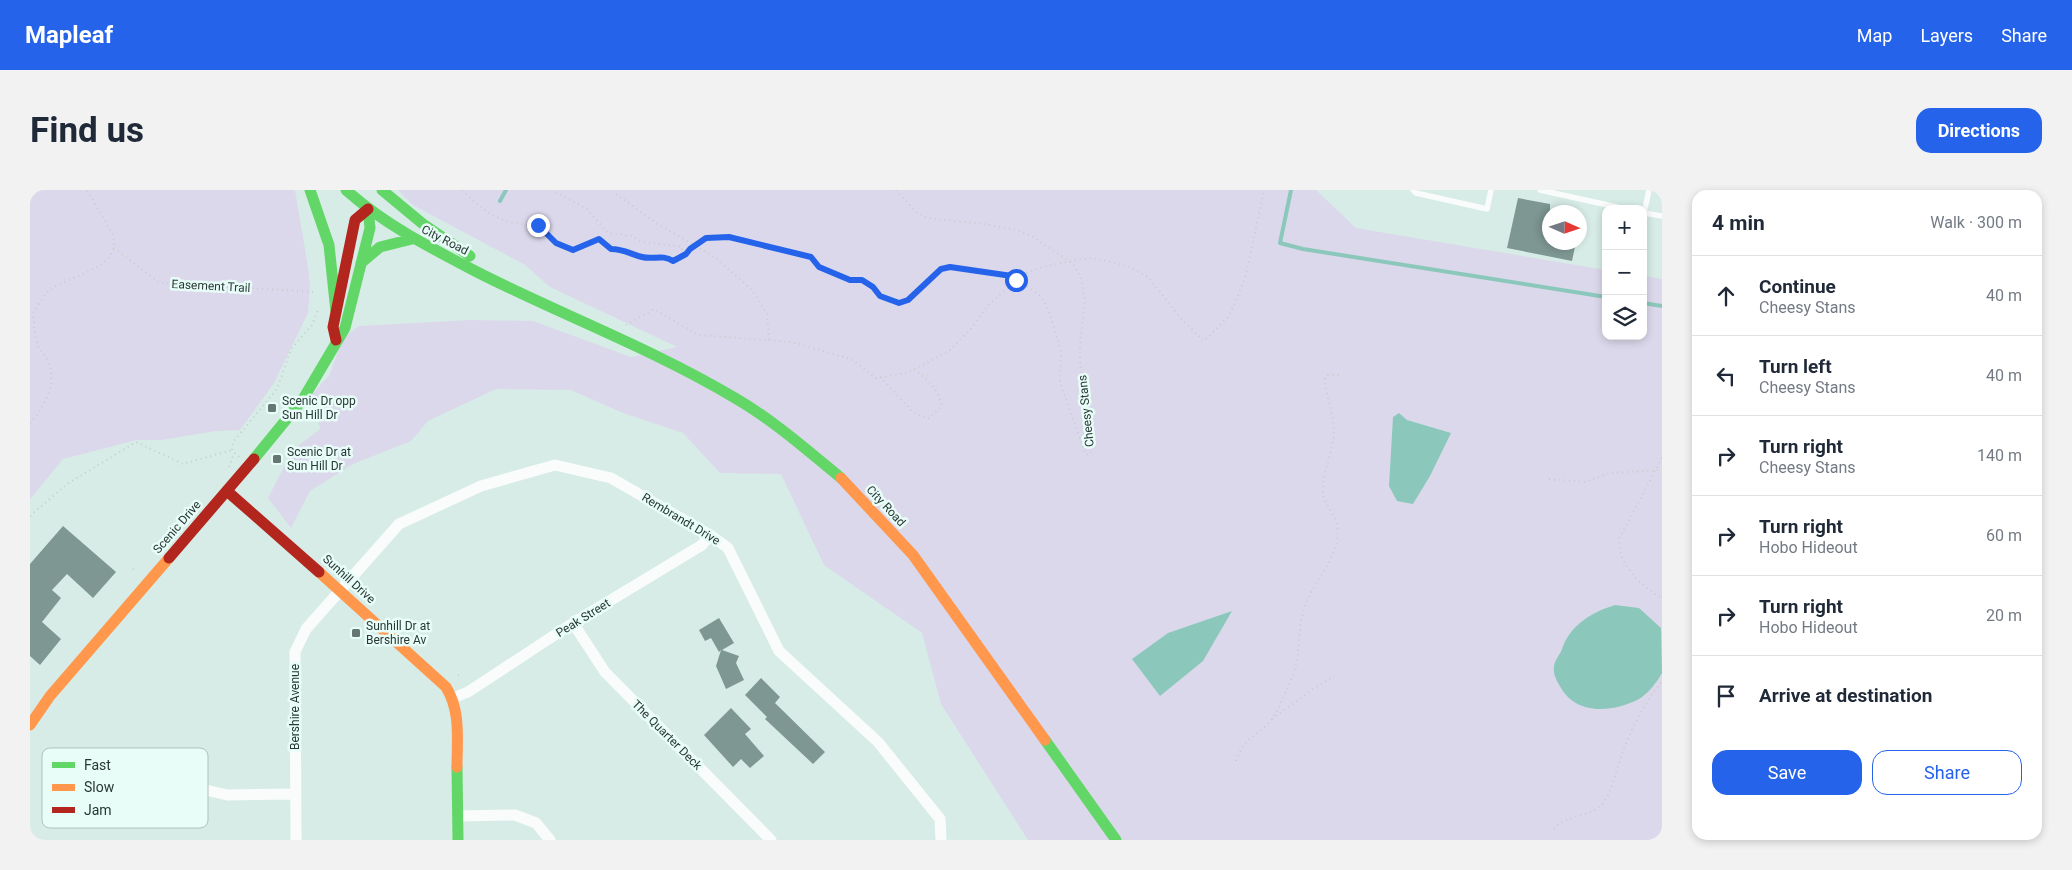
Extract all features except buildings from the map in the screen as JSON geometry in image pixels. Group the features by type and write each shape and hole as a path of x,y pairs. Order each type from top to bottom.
{"main road":[{"path":"310,190 329,245 336,312"},
{"name":"City Road","path":"346,190 368,209 412,239 538,303 661,359 736,398 788,434 842,478 913,555 1116,840"},
{"path":"365,190 368,209 378,209 423,224"},
{"name":"City Road","path":"382,190 423,224 538,303"},
{"name":"Scenic Drive","path":"336,340 333,327 355,220 368,209"},
{"name":"Scenic Drive","path":"30,725 57,688 227,491 300,403 324,366 336,340 345,328 370,228 368,209"},
{"path":"361,263 380,247 412,239"},
{"name":"Sunhill Drive","path":"227,491 340,590 446,687 453,698"},
{"path":"453,698 457,718 458,840"}],"street":[{"name":"Rembrandt Drive","path":"340,590 399,524 481,486 556,465 611,478 710,535 728,548 779,651 878,742 940,819 941,840"},
{"name":"Peak Street","path":"453,698 468,692 573,623 702,545 710,535"},
{"name":"Bershire Avenue","path":"296,840 295,652 306,629 340,590"},
{"name":"The Quarter Deck","path":"573,623 605,672 770,840"},
{"path":"208,790 227,795 295,794"},
{"path":"458,816 515,815 536,823 550,840"}],"lane":[{"path":"1414,190 1416,193 1487,209 1491,190"},
{"path":"1540,190 1608,205"},
{"path":"1646,205 1649,190"},
{"path":"1647,213 1662,216"}],"path":[{"path":"30,423 45,402 51,388 50,369 47,359 38,347 33,314 49,290 89,273 109,258 114,248 115,241 112,233 87,190"},
{"path":"462,190 493,217 516,225 538,225 556,243 573,250 599,239 611,249 624,249 643,257 665,256 673,261 681,258 682,247 642,242 632,236 608,233 587,209 552,190"},
{"name":"Cheesy Stans","path":"681,258 706,238 729,237 811,257 819,267 850,280 862,280 873,287 880,296 899,303 908,300 941,269 950,267 1012,276 1041,296 1050,314 1061,352 1060,383 1079,432 1082,447 1086,455 1090,454 1080,354 1085,301 1081,277 1068,261 1032,236 1016,230 984,224 927,218 916,212 896,190"},
{"path":"609,335 654,309 698,335 792,342 851,359 876,378 908,373 949,351 970,330 988,305 1016,280 1037,268 1092,258 1132,268 1148,277 1184,322 1204,341 1229,316 1246,279 1264,190"},
{"path":"616,194 656,223 716,258 752,290 767,314 769,340"},
{"name":"Easement Trail","path":"114,248 160,283 320,292"},
{"path":"232,450 233,442 277,389 291,349 312,325 318,308"},
{"path":"880,377 913,412 928,419 942,406 939,395 933,384 914,369"},
{"path":"1270,721 1296,666 1304,607 1328,565 1337,541 1337,520 1322,494 1327,465 1333,447 1334,429 1325,379 1327,375 1339,375"},
{"path":"30,516 67,484 136,442 183,464 232,450"},
{"path":"232,450 248,466"},
{"path":"1662,458 1619,539 1618,545 1625,561 1640,584 1662,598"},
{"path":"1548,479 1585,482 1610,474 1662,470"},
{"path":"340,566 341,570"},
{"path":"458,675 461,678"},
{"path":"1236,760 1240,749 1250,736 1313,689 1334,676"},
{"path":"1554,829 1560,823 1595,811 1606,799 1623,750 1640,714 1649,697 1662,681"}],"shaded area":[{"path":"30,190 295,190 308,267 310,287 308,313 274,383 240,430 216,431 162,440 137,440 63,459 30,499"},
{"path":"398,190 1316,190 1356,228 1602,269 1602,340 1647,340 1647,277 1662,279 1662,840 1028,840 941,704 922,633 824,565 781,474 720,473 683,433 623,413 571,390 496,389 428,421 411,441 353,464 310,491 291,528 268,498 292,451 320,429 312,394 329,376 343,338 359,326 471,320 533,321 631,357 677,347 550,287 525,265 413,205"},
{"path":"1399,413 1407,420 1451,433 1430,476 1413,504 1397,501 1389,486 1393,417"},
{"path":"1615,605 1639,608 1661,628 1662,673 1652,688 1639,699 1608,709 1586,707 1568,697 1561,688 1555,675 1554,665 1570,633 1576,626 1598,611"},
{"path":"1232,611 1203,661 1160,696 1132,659 1168,633"}],"waterway":[{"path":"500,201 506,190"},
{"path":"1291,190 1280,243 1303,249 1602,296"},
{"path":"1647,304 1662,306"}],"traffic: fast":[{"path":"310,190 329,245 336,312"},
{"path":"346,190 393,225 442,254 509,288 640,348 735,398 803,446 841,478"},
{"path":"382,190 423,224 470,256"},
{"path":"254,459 303,399 345,328 370,228 368,209"},
{"path":"361,263 380,247 412,239"},
{"path":"1045,740 1116,840"},
{"path":"457,767 458,840"}],"traffic: slow":[{"path":"841,478 913,555 1045,740"},
{"path":"30,725 50,696 169,558"},
{"path":"319,572 446,687 451,696 456,716 457,767"}],"traffic: jam":[{"path":"336,340 333,327 355,220 368,209"},
{"path":"169,558 254,459"},
{"path":"227,491 319,572"}],"place":[{"name":"Scenic Dr opp Sun Hill Dr","path":"272,408"},
{"name":"Scenic Dr at Sun Hill Dr","path":"277,459"},
{"name":"Sunhill Dr at Bershire Av","path":"356,633"}],"route":[{"path":"538,225 556,243 573,250 599,239 611,249 624,249 643,257 665,256 673,261 681,258 706,238 729,237 776,247 811,257 819,267 850,280 862,280 873,287 880,296 899,303 908,300 941,269 950,267 1012,276 1016,280"}]}
